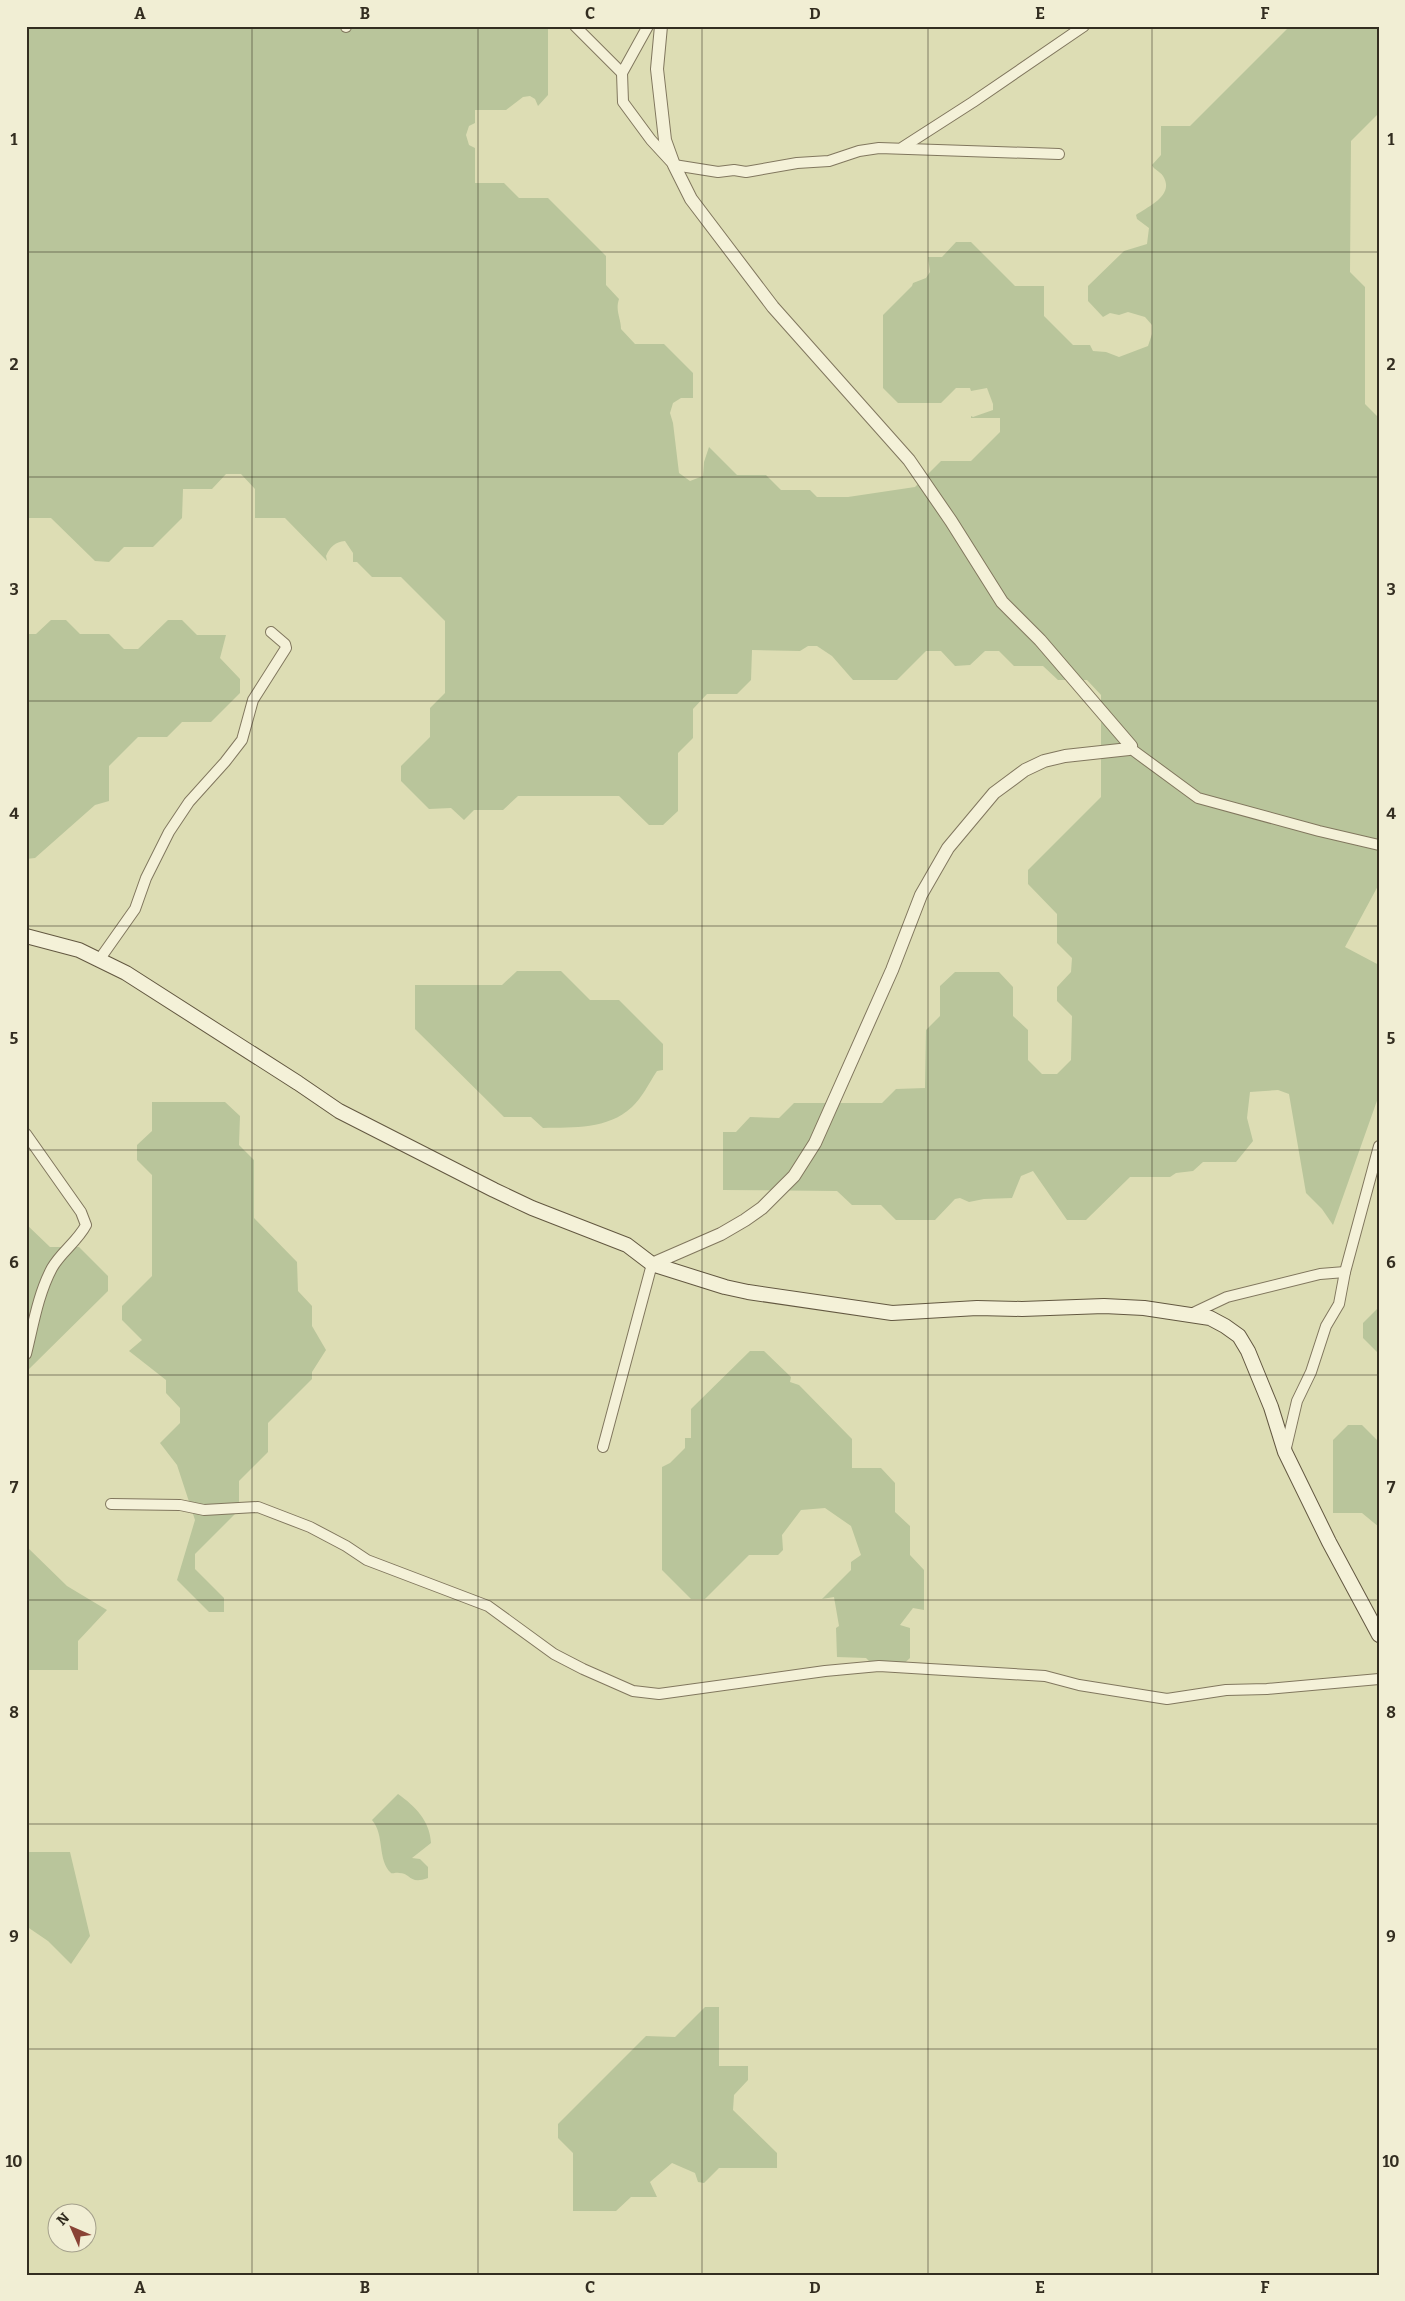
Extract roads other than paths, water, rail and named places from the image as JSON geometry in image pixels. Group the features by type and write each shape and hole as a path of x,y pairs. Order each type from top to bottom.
{"main road":[{"path":"26,936 58,944 99,960 156,991 339,1111 532,1208 627,1246 652,1264 725,1287 748,1292 892,1313 977,1308 1104,1306 1190,1314 1210,1318 1239,1336 1272,1407 1285,1452 1328,1542 1379,1635"}],"street":[{"path":"575,26 622,73"},
{"path":"648,26 622,73 622,102 651,140 674,165 718,172 734,170 746,172 798,163 829,161 859,151 903,147 993,153 1059,154"},
{"path":"661,26 658,80 665,140 674,165 691,199 773,307 910,460 1002,602 1040,640 1130,748 1198,798 1319,831 1379,845"},
{"path":"903,147 1084,26"},
{"path":"99,960 135,909 146,878 169,832 189,802 242,740 253,700 286,648 285,644 271,632"},
{"path":"603,1447 652,1264 721,1234 745,1220 762,1208 794,1176 816,1143 889,978 921,895 948,848 994,794 1017,775 1044,761 1065,756 1130,748"},
{"path":"26,1134 81,1212 86,1225 81,1234 52,1268 42,1293 26,1354"},
{"path":"1285,1452 1297,1401 1311,1372 1326,1326 1339,1304 1345,1272 1379,1146"},
{"path":"1190,1314 1227,1297 1320,1274 1345,1272"},
{"path":"110,1504 180,1505 204,1510 258,1507 310,1527 346,1546 366,1560 488,1606 554,1654 633,1691 659,1694 710,1689 825,1671 879,1666 1045,1676 1078,1685 1167,1699 1226,1690 1267,1689 1379,1679"}]}
